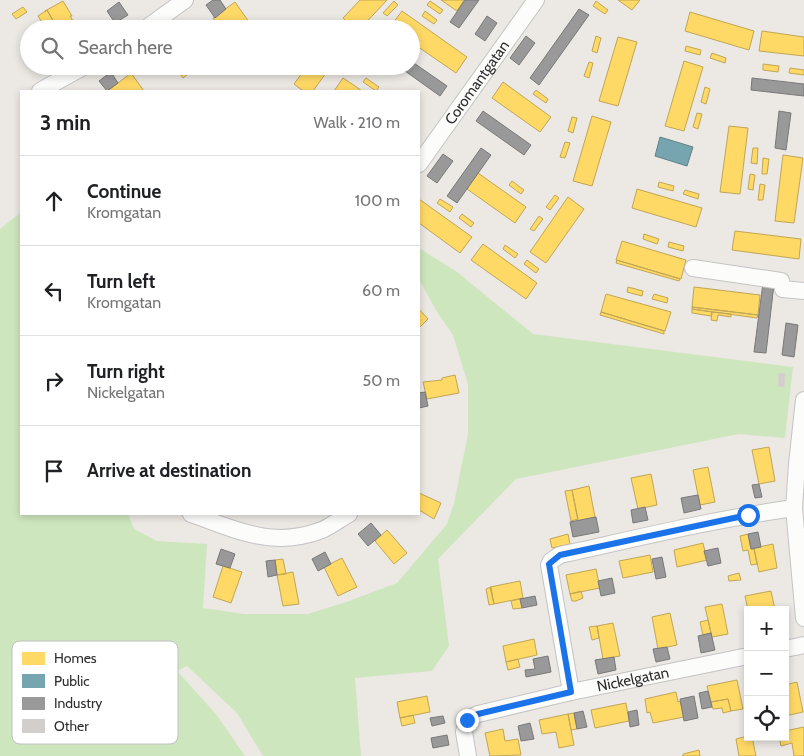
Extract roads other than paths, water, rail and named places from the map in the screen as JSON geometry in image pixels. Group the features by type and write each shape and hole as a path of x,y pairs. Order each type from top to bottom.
{"street":[{"path":"157,20 185,0"},
{"name":"Coromantgatan","path":"420,163 536,0"},
{"path":"42,90 69,75"},
{"path":"693,268 781,281 783,290 804,291"},
{"path":"804,400 794,508 804,618"},
{"path":"571,692 549,564 552,561 560,555 748,515 794,508"},
{"path":"194,515 242,532 272,539 301,536 323,529 347,515"},
{"path":"789,648 804,645"},
{"name":"Nickelgatan","path":"468,756 464,732 467,720 478,714 571,692 744,657"}]}
